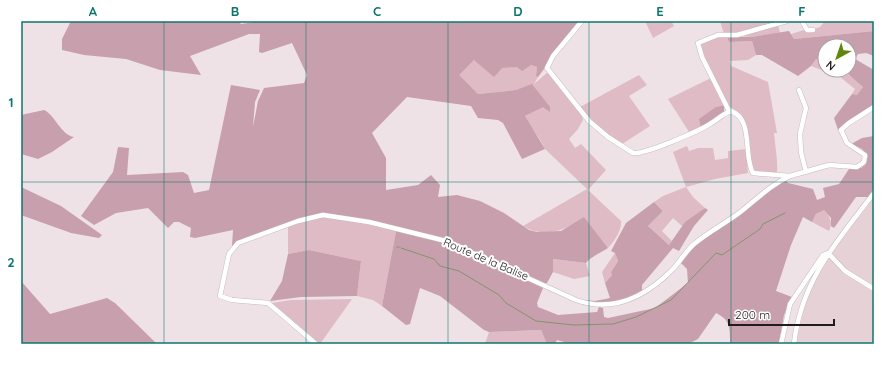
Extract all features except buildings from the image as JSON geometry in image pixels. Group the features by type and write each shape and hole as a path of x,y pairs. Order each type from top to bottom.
{"street":[{"path":"582,21 553,56 547,68 589,121 616,142 637,153 691,133 710,124 729,111"},
{"path":"787,21 737,34 718,35 698,42 699,50 729,111 734,112 743,123 752,172 790,176 829,164 855,168 862,165 865,160 865,155 847,143 841,130 874,107"},
{"path":"802,21 807,30 813,30"},
{"path":"799,90 806,108 800,134 801,152 806,172"},
{"name":"Route de la Balise","path":"316,344 268,303 232,300 220,296 229,254 235,246 250,238 317,216 352,219 446,241 576,300 588,304 606,305 634,298 645,292 672,269 694,244 742,211 770,187 790,176"},
{"path":"794,344 804,297 815,273 828,253 874,193"},
{"path":"828,253 845,270 874,289"},
{"path":"781,344 790,304 821,256 828,253"}],"shaded area":[{"path":"71,21 239,21 241,24 261,21 580,21 538,77 536,76 537,67 531,65 522,71 517,67 502,68 494,77 474,60 459,75 478,94 516,90 532,84 550,107 550,112 543,107 525,116 545,149 522,159 503,123 498,120 478,118 471,106 407,97 372,133 386,158 386,190 418,185 431,175 440,185 438,197 457,195 480,201 504,213 529,230 537,232 561,231 584,217 608,248 586,263 553,259 553,272 547,283 545,283 537,303 538,307 558,315 597,312 599,307 603,308 604,317 608,318 655,308 688,283 687,269 680,262 691,248 785,180 788,183 813,189 817,200 825,197 823,188 839,184 849,169 861,168 865,165 868,156 862,149 851,144 862,138 874,136 874,189 868,197 856,197 834,228 831,226 831,218 824,210 816,214 812,222 803,217 791,245 776,291 792,297 784,315 779,344 730,344 729,326 725,319 716,313 698,339 688,344 565,344 564,342 557,340 555,344 547,344 541,330 489,332 484,330 440,296 420,288 410,324 406,325 382,306 396,231 434,235 314,215 232,246 233,230 195,238 190,237 191,228 179,222 174,222 168,228 148,208 116,213 94,225 81,216 113,172 118,147 129,148 127,175 183,172 188,175 194,193 209,190 231,85 260,90 255,102 253,127 258,101 264,88 304,83 307,75 292,43 262,53 259,52 260,34 249,34 190,56 201,75 160,70 126,59 84,55 62,50 62,39"},
{"path":"645,21 671,21 674,26 653,38"},
{"path":"720,21 781,21 737,33 724,34"},
{"path":"825,21 874,21 874,31 794,39 791,34 804,30 807,33 813,32 814,29 820,27"},
{"path":"778,25 780,33 751,37 739,36"},
{"path":"789,31 794,39 874,31 874,56 866,53 858,54 857,56 857,38 817,38 817,59 798,76 762,55 756,55 752,41 729,42 727,37 751,37"},
{"path":"717,37 727,37 729,42 752,41 756,55 748,60 730,61 731,66 768,82 777,133 774,133 777,172 758,172 753,170 741,115 727,104 699,45"},
{"path":"816,59 817,59 817,68 811,66"},
{"path":"474,60 502,68 531,65 537,67 536,76 538,77 534,84 548,72 582,116 583,120 578,129 569,139 575,148 581,144 606,170 588,190 621,221 617,236 608,248 584,218 555,231 539,232 523,226 587,189 545,149 527,120 525,116 543,106 549,111 533,85 516,90 478,94 458,75"},
{"path":"857,60 874,70 873,105 838,130 834,118 852,94 857,95 863,87 853,78 857,78"},
{"path":"639,75 647,85 629,96 650,126 622,144 600,129 580,107"},
{"path":"711,78 724,105 716,107 701,127 689,132 668,99"},
{"path":"841,78 852,78 863,87 857,95 852,94 855,89"},
{"path":"724,105 724,112 701,127 699,119 716,107"},
{"path":"44,110 52,116 65,133 74,137 52,152 38,159 21,154 21,115"},
{"path":"687,146 689,151 698,148 713,148 715,160 728,158 728,151 746,149 748,173 715,179 686,187 673,152"},
{"path":"21,187 61,206 102,235 99,238 71,233 21,215"},
{"path":"686,187 693,197 705,208 682,226 673,218 662,231 672,241 669,245 648,226 663,211 654,202 663,196"},
{"path":"874,198 874,344 796,344 807,295 832,251"},
{"path":"654,202 663,211 648,226 669,245 685,222 705,208 708,210 694,226 679,251 673,248 642,285 644,292 607,304 592,303 585,300 595,301 610,298 605,283 612,275 611,272 618,261 615,253 611,251 626,223"},
{"path":"824,210 830,220 831,225 829,231 812,222 816,214"},
{"path":"319,217 360,221 396,231 382,306 373,300 357,296 361,261 309,250 288,254 288,225"},
{"path":"309,250 361,261 357,296 301,297 270,301 282,281 288,254"},
{"path":"615,253 618,261 611,272 612,275 605,283 602,272"},
{"path":"553,259 586,263 590,276 574,279 553,272"},
{"path":"21,281 50,314 107,298 115,303 157,344 21,344"},
{"path":"352,299 320,344 272,303 291,300"},
{"path":"541,330 547,344 485,344 489,332"}],"waterway":[{"path":"401,248 434,259 440,266 459,271 499,295 506,303 536,321 573,325 613,324 636,317 671,300 716,253 722,255 760,229 763,224 785,213"}]}
